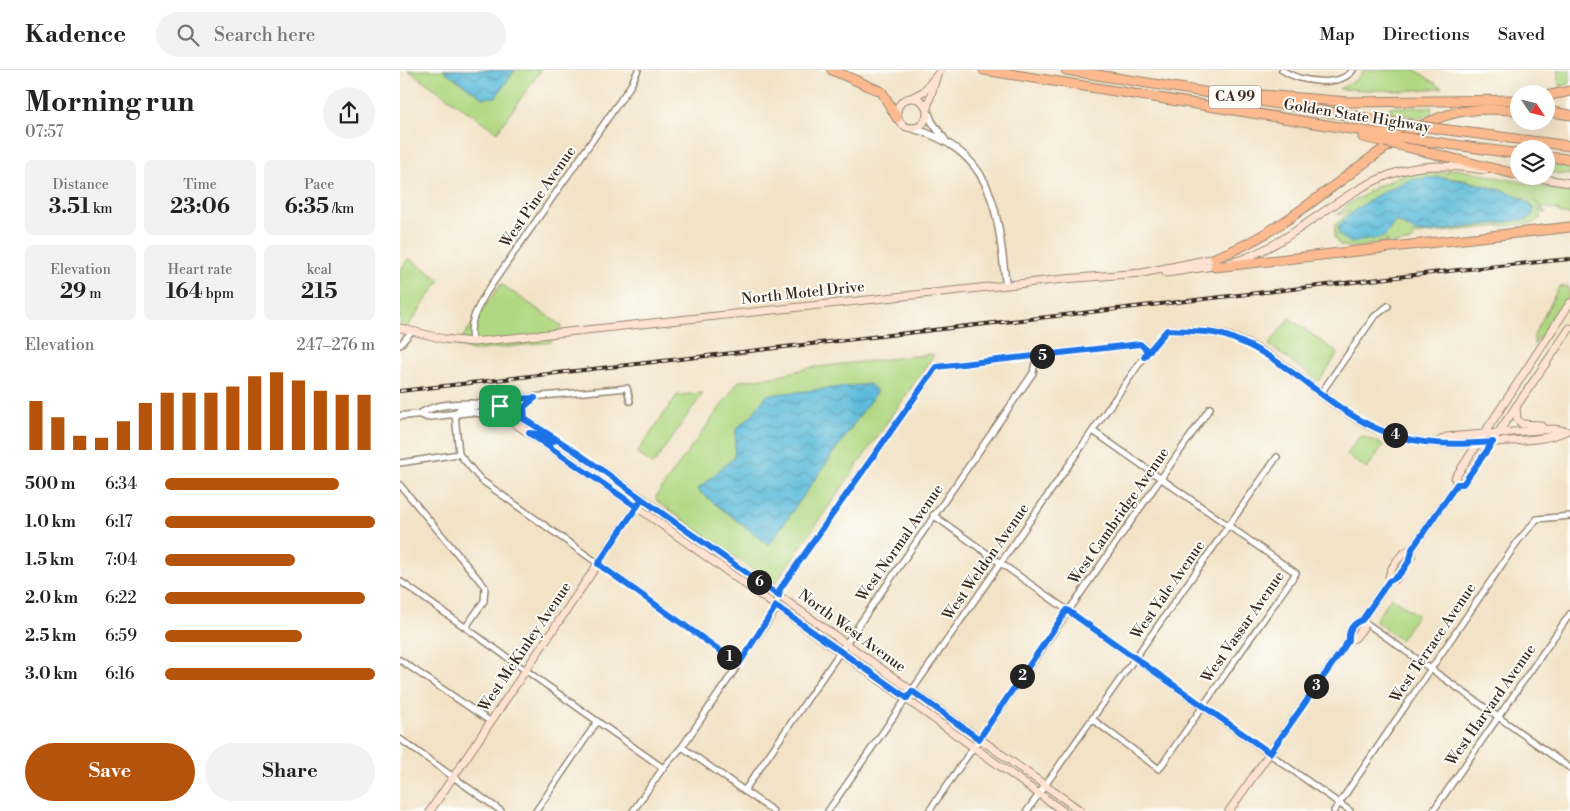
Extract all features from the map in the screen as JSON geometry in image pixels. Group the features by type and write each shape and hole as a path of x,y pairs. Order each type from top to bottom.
{"highway":[{"path":"832,70 882,92 897,118"},
{"name":"Golden State Highway","path":"984,70 1285,118 1387,138 1420,140 1510,153"},
{"name":"Golden State Highway","path":"1066,70 1404,124 1570,146"},
{"path":"1186,89 1348,102 1510,100"},
{"path":"1555,94 1570,91"},
{"path":"1215,262 1268,233 1382,150 1429,121 1453,113 1473,110 1510,110"},
{"path":"1555,112 1570,115"},
{"path":"1387,138 1399,145 1510,173"},
{"path":"1555,158 1570,160"},
{"path":"1215,262 1570,227"}],"main road":[{"path":"936,78 924,123 911,128 903,126 897,118 900,104 921,93 941,70"},
{"path":"913,97 922,101 927,110"},
{"name":"North Motel Drive","path":"411,332 444,340 473,342 1006,285 1142,273 1215,262 1266,248 1369,184 1398,172 1419,167 1447,166 1510,174"},
{"path":"1555,181 1569,183"},
{"path":"1457,484 1455,478 1570,303"},
{"path":"400,328 411,332"},
{"path":"1457,484 1463,484 1570,328"},
{"path":"1167,330 1198,331 1233,338 1262,352 1363,422 1385,432 1413,440 1438,442 1446,445 1478,444 1552,437 1568,431"},
{"name":"North West Avenue","path":"500,406 525,419 596,466 1080,811"},
{"path":"1516,406 1519,421 1525,426 1540,425 1545,429"},
{"name":"North West Avenue","path":"499,416 529,433 637,507 1063,811"},
{"path":"1438,442 1446,437 1545,429 1568,431"},
{"path":"529,433 539,434 551,442 557,440"},
{"path":"558,453 562,450 578,460 596,466"},
{"path":"1229,811 1349,640 1348,633 1355,623 1362,620 1389,581 1396,579 1412,556 1412,549 1457,484"},
{"name":"West McKinley Avenue","path":"430,811 642,499"}],"street":[{"name":"West Pine Avenue","path":"473,342 470,335 474,318 488,290 632,85 638,70"},
{"path":"1282,70 1299,79 1343,79 1353,70"},
{"path":"927,110 932,122 946,140 973,164 991,194 997,213 1006,285"},
{"path":"911,128 946,140"},
{"path":"1321,394 1374,317 1388,306"},
{"name":"West Weldon Avenue","path":"828,811 1144,357 1167,330"},
{"path":"400,345 411,332"},
{"path":"632,811 663,768 682,748 776,606 780,589 936,367 1140,344 1147,350 1144,357"},
{"name":"West Normal Avenue","path":"744,791 1033,373 1036,357"},
{"path":"500,406 511,399 628,388 630,401"},
{"path":"525,419 524,407 535,398"},
{"name":"North West Avenue","path":"420,414 427,409 470,404 500,406"},
{"path":"492,405 460,408 455,414 459,454 477,476 498,494 739,664"},
{"name":"West Cambridge Avenue","path":"929,811 1067,610 1210,408"},
{"path":"400,416 420,414 428,417 481,412 499,416"},
{"path":"1094,431 1228,526"},
{"path":"400,463 459,454"},
{"name":"West Yale Avenue","path":"1027,811 1277,457"},
{"path":"400,485 485,587 484,601 466,627"},
{"path":"933,516 1350,811"},
{"name":"West Terrace Avenue","path":"1334,811 1518,541 1537,519 1570,516"},
{"name":"West Vassar Avenue","path":"1092,719 1159,769 1296,573 1228,526"},
{"path":"400,581 663,768"},
{"name":"West Harvard Avenue","path":"1433,811 1570,614"},
{"path":"1362,620 1570,768"},
{"path":"400,660 491,722"},
{"path":"536,811 597,722"},
{"path":"400,739 501,811"},
{"path":"682,748 773,811"}],"green space":[{"path":"408,70 541,70 497,132"},
{"path":"1364,70 1416,70 1442,88 1401,91 1339,89 1356,80"},
{"path":"1557,70 1570,70 1570,84 1560,86"},
{"path":"1390,107 1431,107 1432,114 1421,118 1389,113"},
{"path":"1555,166 1570,167 1570,175 1555,173"},
{"path":"1456,169 1510,180 1510,185 1535,185 1570,192 1570,215 1560,213 1557,209 1540,206 1542,208 1538,210 1544,210 1546,213 1540,213 1541,218 1533,223 1412,235 1414,238 1408,242 1379,245 1388,241 1352,247 1340,245 1334,237 1335,225 1350,211 1338,215 1338,213 1347,207 1346,205 1366,194 1369,190 1372,191 1375,186 1391,182 1387,182 1411,172 1446,173 1449,171 1447,170","holes":["1437,177 1465,180 1526,199 1532,205 1528,219 1425,233 1396,221 1392,224"]},
{"path":"409,258 440,280 404,332 400,329 400,271"},
{"path":"501,284 562,326 551,342 472,351 457,345"},
{"path":"1568,286 1569,296 1534,345 1534,335 1559,287"},
{"path":"1289,318 1338,353 1319,381 1269,345"},
{"path":"934,355 774,585 657,501 656,496 739,381 773,377 808,368"},
{"path":"703,393 653,465 637,453 677,395"},
{"path":"1360,435 1383,445 1367,469 1347,455"},
{"path":"1391,597 1417,615 1400,640 1375,621"}],"water":[{"path":"443,70 515,70 496,97 483,98"},
{"path":"1437,177 1475,183 1519,197 1529,203 1534,210 1532,216 1528,219 1425,233 1415,232 1396,221 1384,237 1350,243 1339,235 1338,227 1343,220 1360,206 1381,193 1410,180"},
{"path":"870,384 877,391 769,545 697,490 734,457 736,429 751,416 767,395"}],"railway":[{"path":"400,391 1458,270 1570,259"}],"route":[{"path":"500,406 511,399 535,398 524,407 525,419 542,430 557,440 553,443 539,434 529,433 637,507 642,499 779,596 780,589 936,367 994,362 1100,347 1140,344 1144,345 1147,350 1144,357 1153,349 1167,330 1198,331 1233,338 1262,352 1363,422 1385,432 1402,438 1438,442 1446,445 1493,442 1463,484 1457,484 1412,549 1412,556 1396,579 1389,581 1362,620 1355,623 1348,633 1349,640 1270,753 1067,610 979,739 912,691 907,698 776,606 775,611 739,664 598,564 642,499 608,474 557,440 525,419 500,406"}]}
